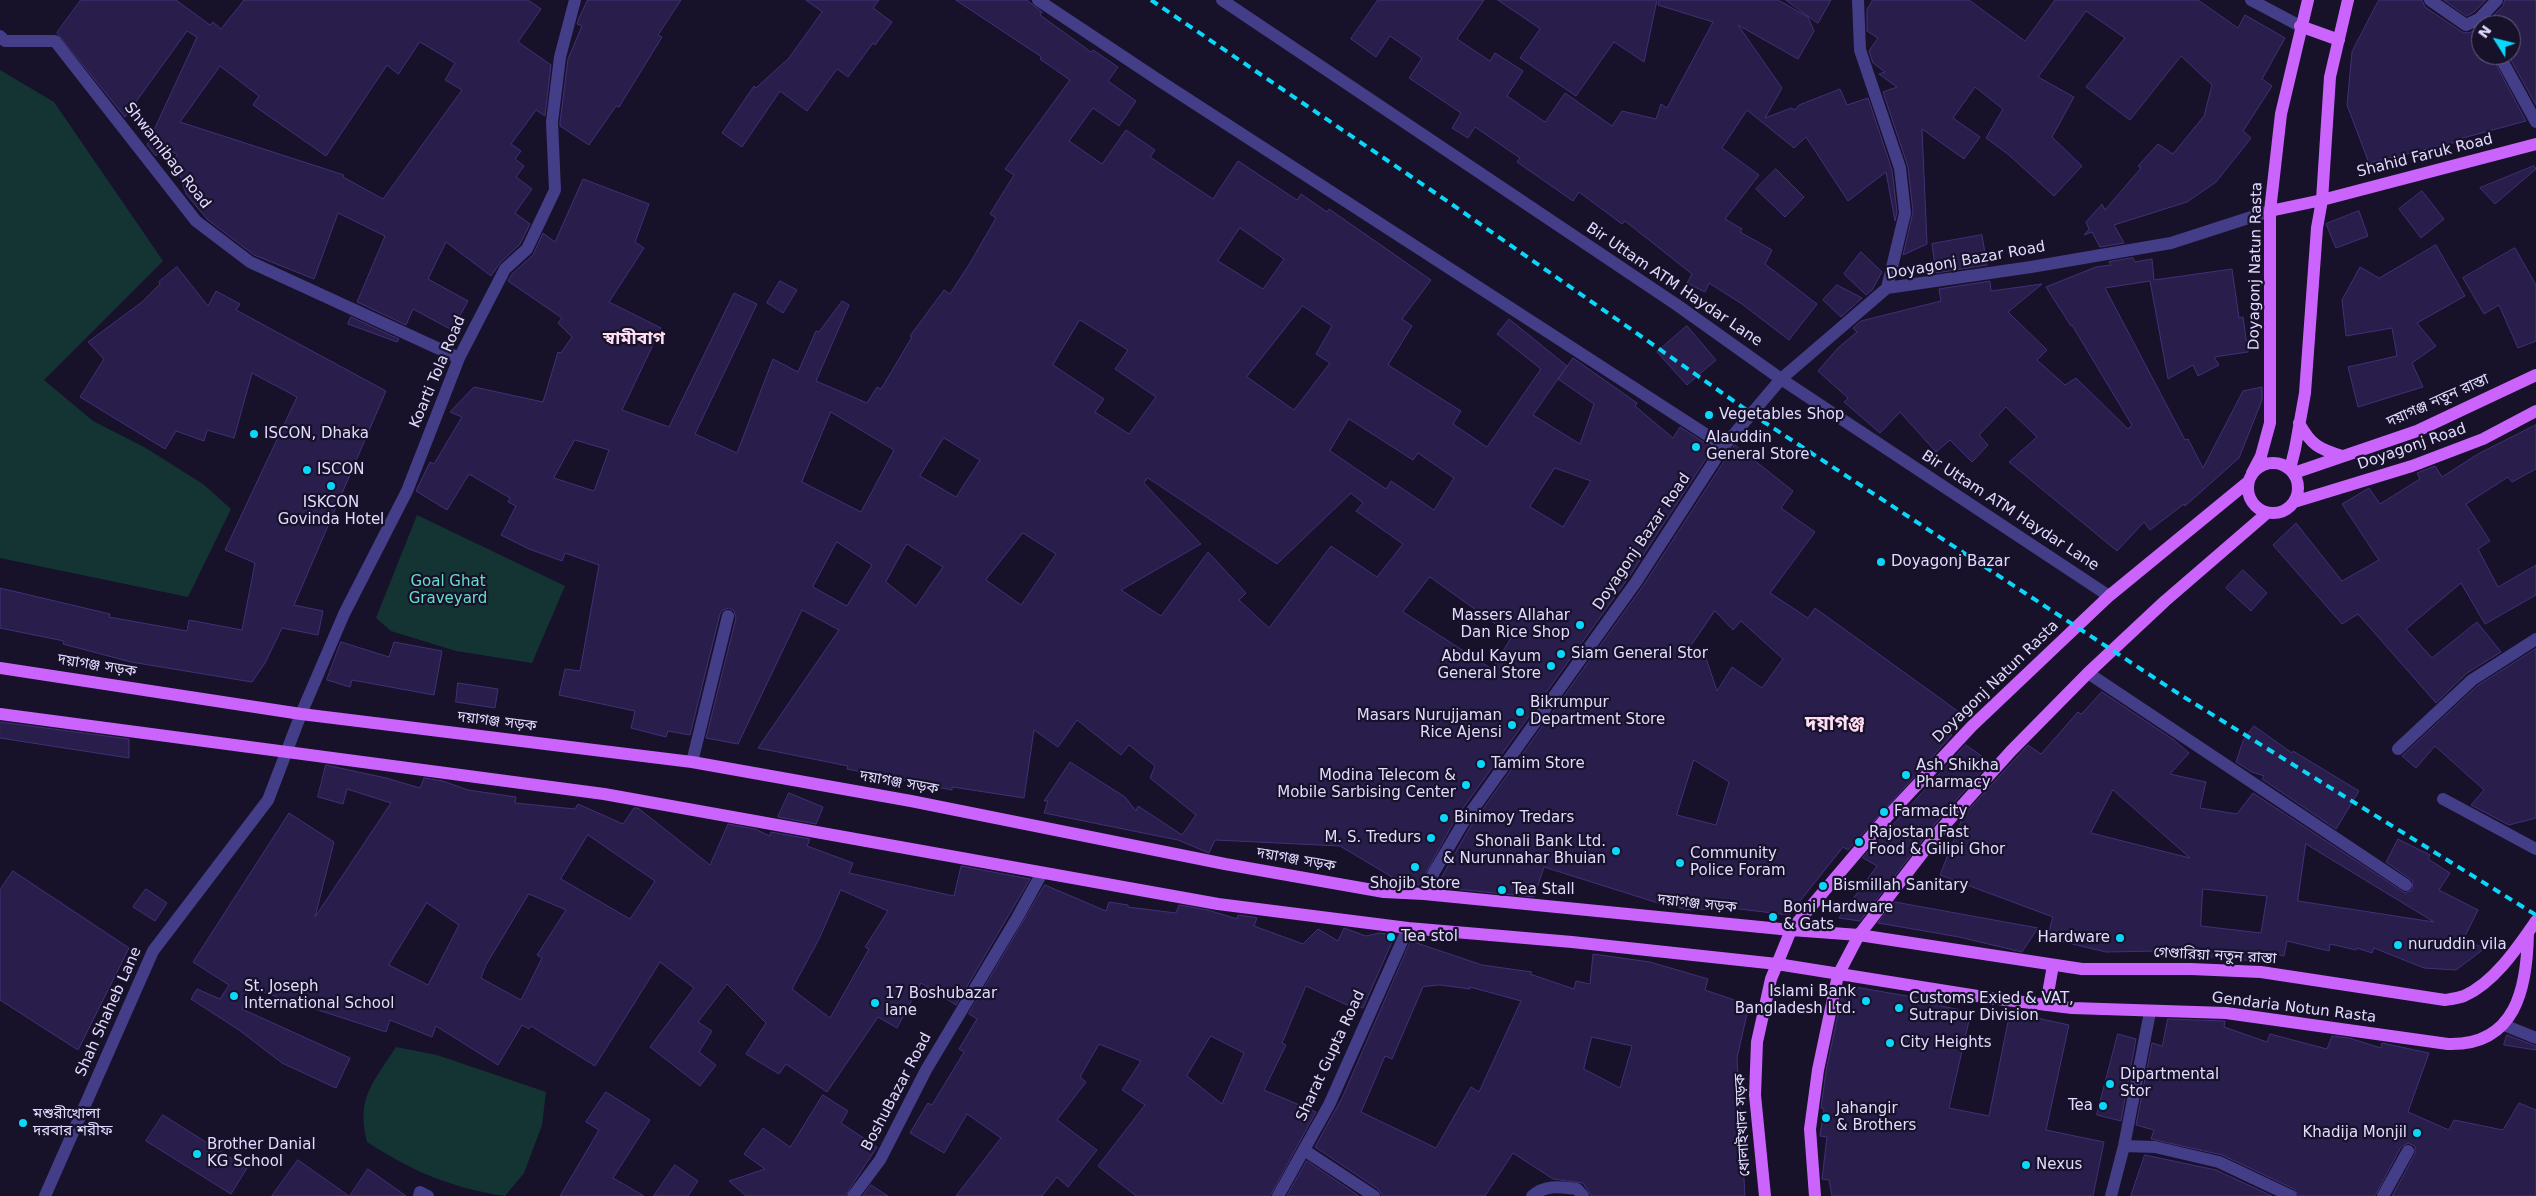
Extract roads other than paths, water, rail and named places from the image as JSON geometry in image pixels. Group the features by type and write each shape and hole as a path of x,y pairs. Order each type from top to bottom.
{"main road":[{"name":"Doyagonj Natun Rasta","path":"1791,930 1887,817 1972,726 2109,596 2250,478 2261,456 2270,423 2270,211 2281,114 2300,26 2308,0"},
{"path":"2292,471 2279,463 2259,466 2250,478 2247,492 2251,502 2267,514 2277,514 2286,510 2294,502 2298,494 2298,484 2292,471 2304,393 2317,228 2322,200 2330,78 2348,0"},
{"path":"2300,26 2339,40"},
{"name":"Shahid Faruk Road","path":"2270,211 2322,200 2536,144"},
{"name":"দয়াগঞ্জ নতুন রাস্তা","path":"2292,471 2417,431 2536,375"},
{"name":"Doyagonj Road","path":"2294,502 2439,456 2483,439 2536,411"},
{"path":"2299,423 2308,439 2318,447 2342,456"},
{"path":"1815,1196 1810,1129 1818,1070 1838,974 1859,935 1941,829 2012,751 2088,673 2165,601 2267,514"},
{"name":"দয়াগঞ্জ সড়ক","path":"0,668 301,714 692,762 911,801 1224,864 1384,892 1424,894 1859,935"},
{"path":"0,714 604,794 1218,904 1408,928 1572,942 1777,964 1791,930"},
{"name":"গেণ্ডারিয়া নতুন রাস্তা","path":"1859,935 2082,969 2191,968 2260,972 2445,1000 2463,996 2479,987 2494,973 2536,921"},
{"path":"2504,1026 2519,999 2527,965 2528,933"},
{"name":"Gendaria Notun Rasta","path":"1777,964 2046,1005 2150,1012 2226,1013 2448,1044 2473,1042 2504,1026"},
{"name":"ধোলাইখাল সড়ক","path":"1765,1196 1755,1095 1757,1042 1777,964"},
{"path":"2046,1005 2052,965"}],"street":[{"name":"Koarti Tola Road","path":"287,752 301,714 344,614 407,491 459,358 505,268 527,249 556,190 552,122 560,57 575,0"},
{"path":"1038,0 1196,105 1724,446"},
{"name":"Bir Uttam ATM Haydar Lane","path":"1222,0 1677,304 1781,379 2109,596"},
{"path":"1858,0 1860,50 1900,168 1905,213 1887,288"},
{"path":"2251,0 2300,26"},
{"path":"2430,0 2466,25 2471,24"},
{"path":"2485,15 2497,0"},
{"name":"Shwamibag Road","path":"0,36 6,41 56,41 196,221 250,262 459,358"},
{"path":"2505,65 2536,122"},
{"name":"Doyagonj Bazar Road","path":"1424,894 1434,872 1463,823 1613,614 1724,446 1781,379 1887,288 2031,267 2171,243 2270,211"},
{"path":"692,762 728,616"},
{"path":"2398,749 2472,680 2536,639"},
{"path":"2088,673 2406,885"},
{"name":"Shah Shaheb Lane","path":"45,1196 153,951 268,800 287,752"},
{"path":"2443,799 2536,849"},
{"name":"BoshuBazar Road","path":"853,1196 880,1160 926,1070 1017,918 1042,872"},
{"name":"Sharat Gupta Road","path":"1278,1196 1329,1105 1408,928"},
{"path":"2112,1196 2124,1146 2150,1012"},
{"path":"2504,1026 2536,1038"},
{"path":"2124,1146 2155,1147 2220,1162 2290,1196"},
{"path":"1304,1150 1374,1196"},
{"path":"2383,1196 2408,1151"},
{"path":"1532,1196 1541,1188 1552,1187 1577,1189 1583,1196"},
{"path":"419,1196 420,1192 428,1196"}],"railway":[{"path":"1151,0 1450,203 1761,420 2179,694 2536,915"}],"place":[{"name":"Vegetables Shop","path":"1709,415"},
{"name":"ISCON, Dhaka","path":"254,434"},
{"name":"Alauddin General Store","path":"1696,447"},
{"name":"ISCON","path":"307,470"},
{"name":"ISKCON Govinda Hotel","path":"331,486"},
{"name":"Doyagonj Bazar","path":"1881,562"},
{"name":"Massers Allahar Dan Rice Shop","path":"1580,625"},
{"name":"Siam General Stor","path":"1561,654"},
{"name":"Abdul Kayum General Store","path":"1551,666"},
{"name":"Bikrumpur Department Store","path":"1520,712"},
{"name":"Masars Nurujjaman Rice Ajensi","path":"1512,725"},
{"name":"Tamim Store","path":"1481,764"},
{"name":"Ash Shikha Pharmacy","path":"1906,775"},
{"name":"Modina Telecom & Mobile Sarbising Center","path":"1466,785"},
{"name":"Farmacity","path":"1884,812"},
{"name":"Binimoy Tredars","path":"1444,818"},
{"name":"M. S. Tredurs","path":"1431,838"},
{"name":"Rajostan Fast Food & Gilipi Ghor","path":"1859,842"},
{"name":"Shonali Bank Ltd. & Nurunnahar Bhuian","path":"1616,851"},
{"name":"Community Police Foram","path":"1680,863"},
{"name":"Shojib Store","path":"1415,867"},
{"name":"Bismillah Sanitary","path":"1823,886"},
{"name":"Tea Stall","path":"1502,890"},
{"name":"Boni Hardware & Gats","path":"1773,917"},
{"name":"Tea stol","path":"1391,937"},
{"name":"Hardware","path":"2120,938"},
{"name":"nuruddin vila","path":"2398,945"},
{"name":"St. Joseph International School","path":"234,996"},
{"name":"Islami Bank Bangladesh Ltd.","path":"1866,1001"},
{"name":"17 Boshubazar lane","path":"875,1003"},
{"name":"Customs Exied & VAT, Sutrapur Division","path":"1899,1008"},
{"name":"City Heights","path":"1890,1043"},
{"name":"Dipartmental Stor","path":"2110,1084"},
{"name":"Tea","path":"2103,1106"},
{"name":"Jahangir & Brothers","path":"1826,1118"},
{"name":"মশুরীখোলা দরবার শরীফ","path":"23,1123"},
{"name":"Khadija Monjil","path":"2417,1133"},
{"name":"Brother Danial KG School","path":"197,1154"},
{"name":"Nexus","path":"2026,1165"}],"district":[{"name":"স্বামীবাগ","path":"634,339"},
{"name":"দয়াগঞ্জ","path":"1835,725"}],"park label":[{"name":"Goal Ghat Graveyard","path":"448,590"}]}
